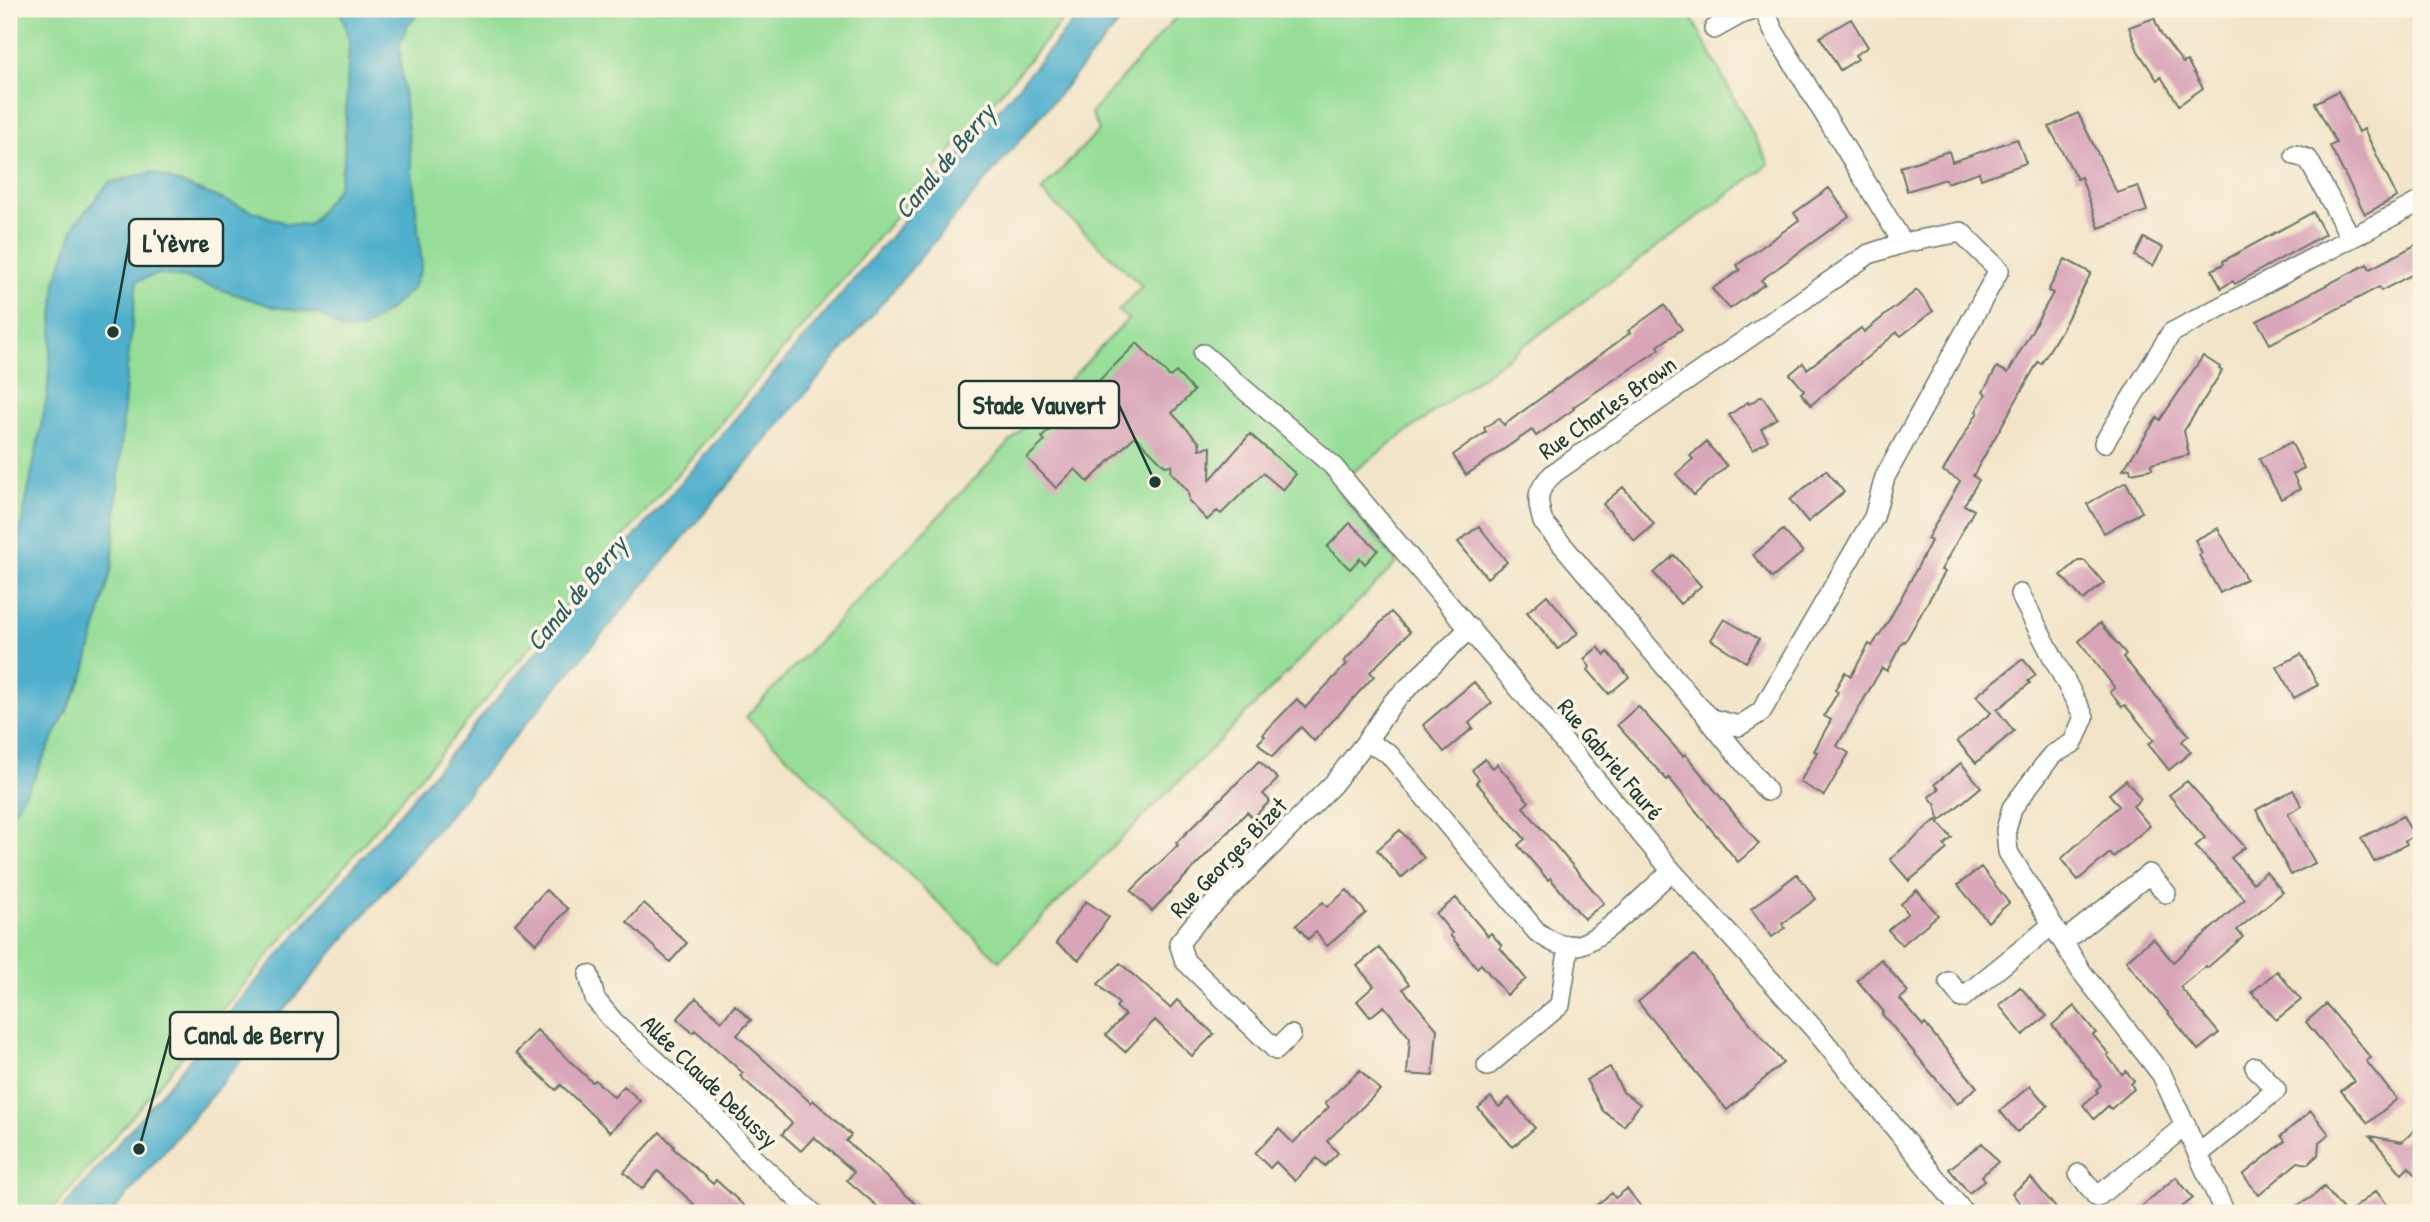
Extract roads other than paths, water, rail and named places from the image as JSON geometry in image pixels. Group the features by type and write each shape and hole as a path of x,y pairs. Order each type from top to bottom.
{"street":[{"path":"1714,29 1741,14 1758,9"},
{"path":"1764,9 1773,30 1903,243"},
{"path":"2295,155 2308,159 2351,238"},
{"path":"2104,443 2171,333 2421,201"},
{"name":"Rue Charles Brown","path":"1699,707 1712,719 1739,726 1761,712 1874,517 1885,477 1999,270 1961,232 1903,243 1869,254 1554,473 1542,485 1537,503 1543,522 1767,791"},
{"name":"Rue Gabriel Fauré","path":"1203,354 1332,465 1672,871 1815,1030 1964,1213"},
{"path":"2020,594 2084,717 2073,743 2052,755 2012,808 2006,825 2010,856 2091,985 2162,1075 2225,1213"},
{"name":"Rue Georges Bizet","path":"1292,1035 1276,1050 1185,961 1179,943 1197,921 1333,784 1393,702 1469,628"},
{"path":"1366,741 1388,753 1537,932 1554,944 1575,946 1595,939 1672,871"},
{"path":"2063,942 2149,874 2166,893"},
{"path":"1949,982 1962,998 2052,925"},
{"path":"1487,1066 1560,1005 1569,945"},
{"name":"Allée Claude Debussy","path":"589,975 595,999 614,1022 710,1110 754,1159 813,1213"},
{"path":"2199,1154 2276,1090 2255,1067"},
{"path":"2079,1174 2097,1197 2186,1125"}],"water":[{"path":"340,9 422,9 407,26 399,47 422,265 413,288 388,311 360,330 342,329 319,314 274,307 185,278 158,274 137,281 127,369 112,567 84,675 34,778 9,819 9,574 47,397 56,281 75,224 109,183 152,172 284,223 309,225 338,187 344,159 349,41"},
{"path":"1084,9 1131,9 112,1213 59,1213"}],"place":[{"name":"L'Yèvre","path":"113,332"},
{"name":"Stade Vauvert","path":"1155,482"},
{"name":"Canal de Berry","path":"139,1149"}]}
